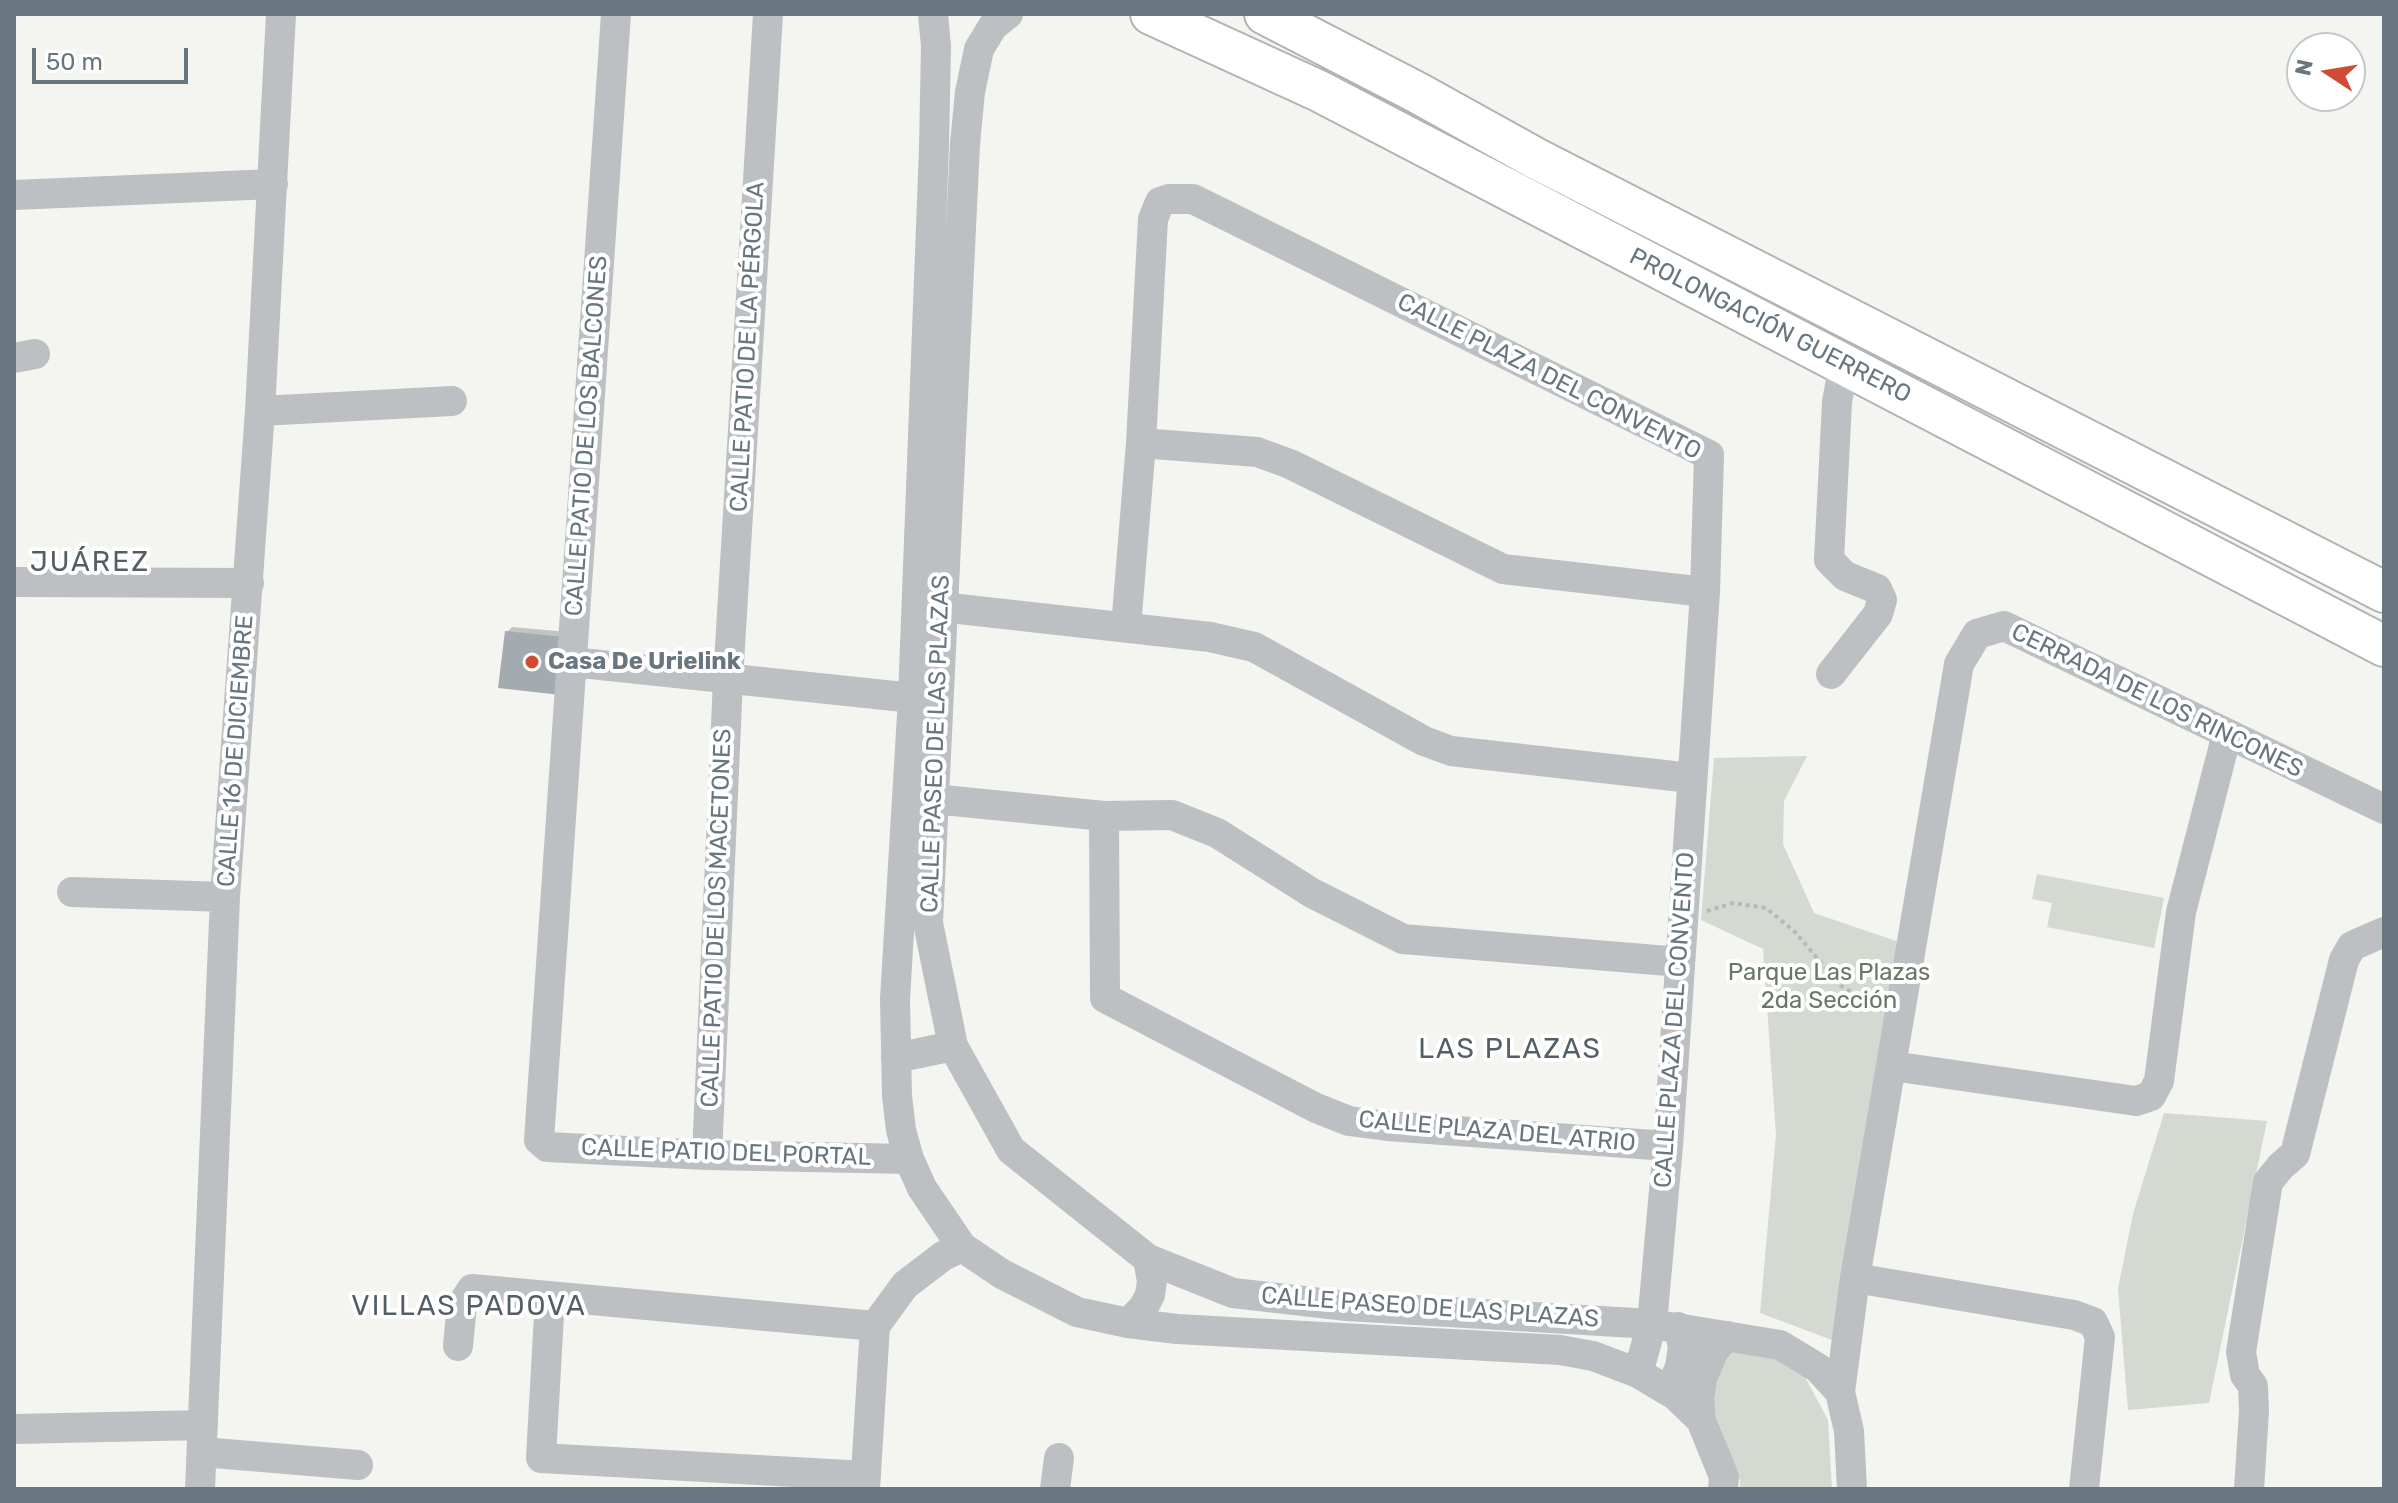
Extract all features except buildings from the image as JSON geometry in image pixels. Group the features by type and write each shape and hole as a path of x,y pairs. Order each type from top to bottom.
{"main road":[{"name":"PROLONGACIÓN GUERRERO","path":"1151,14 1319,91 2384,646"},
{"name":"PROLONGACIÓN GUERRERO","path":"1265,14 1535,158 2384,592"},
{"path":"1395,133 1416,92"},
{"path":"2111,503 2130,463"}],"street":[{"name":"CALLE 16 DE DICIEMBRE","path":"200,1489 225,897 260,411 281,14"},
{"name":"CALLE PATIO DE LOS BALCONES","path":"544,1144 539,1140 616,14"},
{"name":"CALLE PATIO DE LA PÉRGOLA","path":"728,680 768,14"},
{"name":"CALLE PASEO DE LAS PLAZAS","path":"933,14 936,46 925,699 933,799 928,923 953,1046 1011,1150 1148,1259 1233,1293 1347,1306 1665,1325 1766,1341 1793,1351 1818,1368 1840,1392"},
{"name":"CALLE PASEO DE LAS PLAZAS","path":"1008,14 993,26 983,40 976,60 965,144 941,607 925,699 895,999 897,1096 901,1130 909,1159 934,1208 962,1247 1002,1274 1077,1312 1177,1329 1560,1350 1593,1356 1638,1373 1665,1388 1701,1420 1724,1477 1723,1489"},
{"path":"14,195 273,184"},
{"name":"CALLE PLAZA DEL CONVENTO","path":"1126,627 1141,443 1153,219 1160,202 1169,199 1193,199 1709,455 1705,592 1668,1146 1665,1325 1638,1373"},
{"path":"1831,674 1878,614 1882,600 1877,589 1845,576 1829,560 1837,402 1844,364"},
{"path":"260,411 452,401"},
{"path":"1141,443 1257,452 1290,464 1503,569 1705,592"},
{"path":"14,582 249,583"},
{"path":"941,607 1210,637 1254,647 1424,741 1451,751 1691,778"},
{"name":"CERRADA DE LOS RINCONES","path":"1840,1392 1855,1278 1959,664 1977,634 2004,626 2384,809"},
{"path":"572,662 925,699"},
{"name":"CALLE PATIO DE LOS MACETONES","path":"707,1155 728,680"},
{"path":"1892,1066 2136,1101 2151,1096 2159,1081 2181,912 2227,734"},
{"path":"933,799 1104,816 1172,815 1217,833 1312,893 1403,939 1680,962"},
{"name":"CALLE PLAZA DEL ATRIO","path":"1104,816 1105,998 1316,1108 1349,1121 1668,1146"},
{"path":"72,892 225,897"},
{"path":"2249,1489 2253,1386 2245,1375 2241,1352 2268,1182 2295,1154 2344,960 2352,946 2384,932"},
{"path":"896,1058 953,1046"},
{"name":"CALLE PATIO DEL PORTAL","path":"544,1144 707,1155 909,1159"},
{"path":"550,1297 541,1458 866,1482 875,1326 905,1285 935,1262 962,1247"},
{"path":"1128,1323 1143,1308 1150,1295 1152,1281 1148,1259"},
{"path":"1855,1278 2074,1315 2093,1322 2100,1337 2084,1489"},
{"path":"458,1346 462,1304 472,1289 875,1326"},
{"path":"1665,1325 1683,1346 1674,1381 1665,1388"},
{"path":"1701,1420 1702,1378 1714,1350 1727,1336"},
{"path":"1840,1392 1849,1431 1852,1489"},
{"path":"14,1429 203,1438 358,1465"},
{"path":"1055,1489 1059,1458"}],"path":[{"path":"1682,919 1733,903 1766,908 1795,932 1841,986 1865,999 1902,1007"}],"green space":[{"name":"Parque Las Plazas 2da Sección","path":"1807,756 1784,801 1783,844 1814,913 1899,942 1840,1343 1760,1313 1776,1135 1763,949 1701,920 1714,758"},
{"path":"2037,874 2164,898 2154,948 2047,927 2052,903 2032,899"},
{"path":"2164,1113 2267,1121 2209,1403 2128,1410 2118,1289 2133,1214"},
{"path":"1673,1335 1761,1350 1804,1375 1828,1420 1832,1489 1740,1489 1740,1480 1716,1416"}],"place":[{"name":"Casa De Urielink","path":"532,662"}],"district":[{"name":"JUÁREZ","path":"90,563"},
{"name":"LAS PLAZAS","path":"1510,1050"},
{"name":"VILLAS PADOVA","path":"469,1307"}]}
